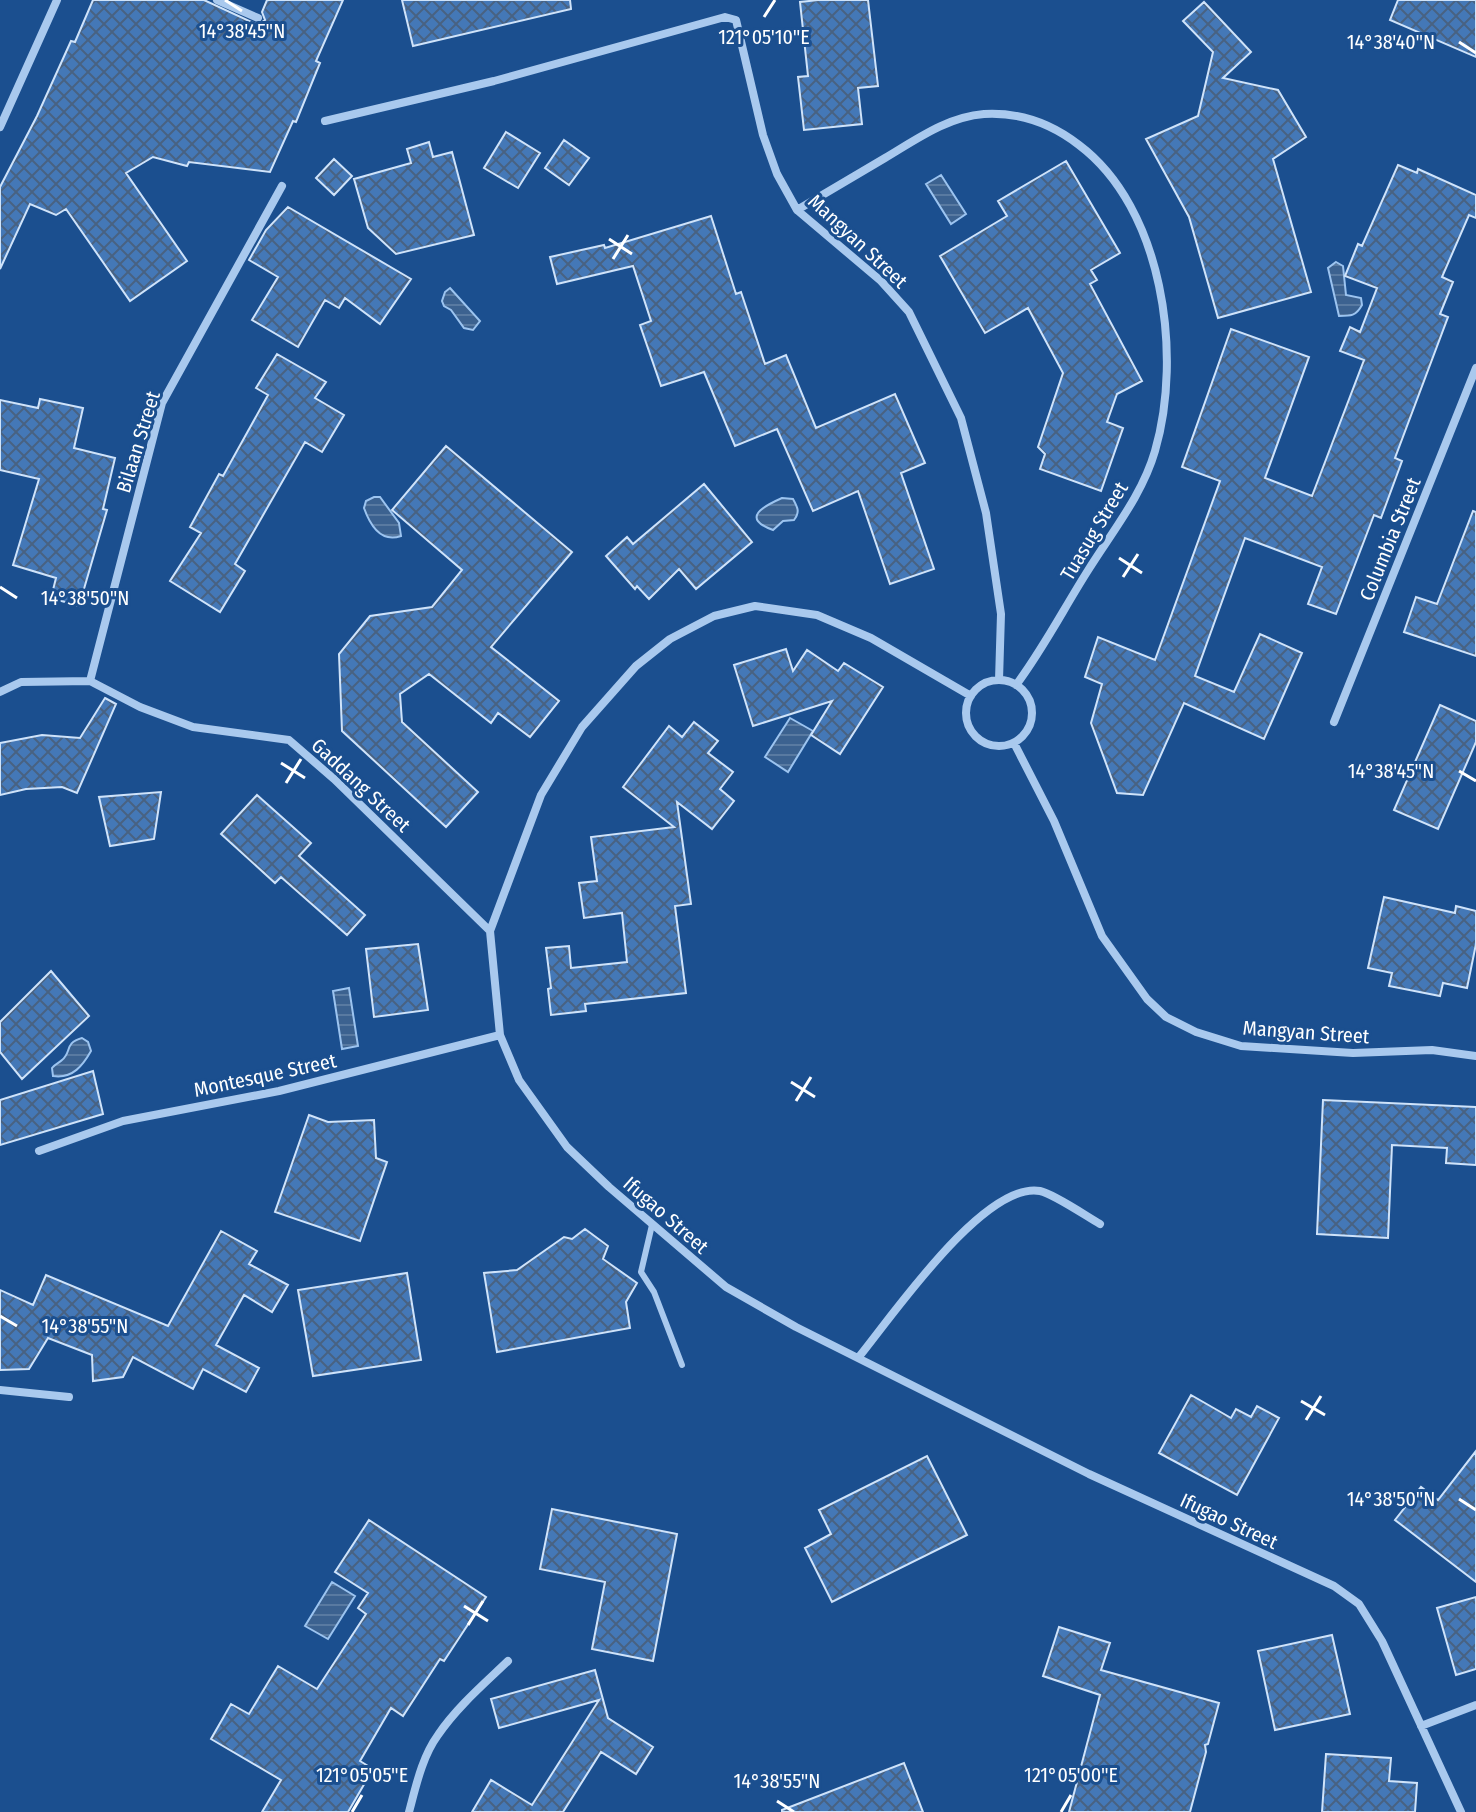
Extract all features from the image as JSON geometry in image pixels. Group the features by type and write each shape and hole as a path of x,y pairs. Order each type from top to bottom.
{"street":[{"path":"0,127 57,0"},
{"path":"217,0 258,18"},
{"name":"Mangyan Street","path":"325,121 494,81 725,17 737,22 763,135 777,174 797,210 881,281 909,312 961,418 988,527 1001,614 999,680"},
{"name":"Tuasug Street","path":"797,210 945,123 983,114 1019,116 1058,128 1101,161 1130,201 1153,262 1165,318 1166,389 1155,452 1138,493 1086,572 1045,646 1016,685"},
{"name":"Bilaan Street","path":"90,681 162,403 282,186"},
{"name":"Columbia Street","path":"1334,722 1476,368"},
{"name":"Ifugao Street","path":"971,696 871,638 817,615 755,606 714,616 670,639 636,666 582,727 541,795 490,931 500,1035 519,1080 567,1147 726,1287 858,1358 1089,1474 1334,1586 1359,1604 1382,1641 1461,1812"},
{"path":"999,680 1016,685 1030,699 1032,719 1022,737 1014,743 993,745 975,735 967,716 971,696 988,682 999,680"},
{"name":"Gaddang Street","path":"0,692 21,682 90,681 140,707 193,727 289,740 334,779 490,931"},
{"name":"Mangyan Street","path":"1014,743 1054,821 1102,936 1147,999 1166,1017 1196,1032 1241,1046 1353,1053 1432,1050 1476,1056"},
{"name":"Montesque Street","path":"39,1151 123,1121 279,1091 500,1035"},
{"path":"858,1358 958,1235 1003,1201 1020,1192 1041,1191 1100,1224"},
{"path":"0,1390 69,1397"},
{"path":"409,1812 418,1778 436,1736 508,1661"},
{"path":"1421,1726 1476,1705"}],"lane":[{"path":"652,1225 641,1272 654,1292 682,1365"}],"water":[{"path":"941,175 966,214 951,224 926,184"},
{"path":"1336,262 1343,266 1346,295 1361,298 1362,305 1353,315 1339,316 1328,268"},
{"path":"450,288 480,321 473,330 464,328 451,310 444,306 445,292"},
{"path":"380,497 399,523 401,536 382,535 373,526 364,508 366,501"},
{"path":"782,498 795,502 798,512 794,520 783,521 773,530 763,526 758,521 758,512"},
{"path":"790,718 813,731 788,772 765,757"},
{"path":"349,988 358,1046 342,1049 333,991"},
{"path":"82,1038 88,1042 91,1051 84,1061 72,1073 53,1076 52,1068 65,1057 73,1042"},
{"path":"332,1582 355,1596 328,1639 305,1626"}],"building":[{"path":"93,0 204,0 258,25 265,20 262,12 267,0 343,0 316,61 320,63 296,122 293,121 270,172 189,162 187,166 153,157 126,173 187,261 130,301 66,209 56,215 30,204 0,269 0,187 71,41 75,42"},
{"path":"402,0 570,0 571,9 413,46"},
{"path":"868,0 878,86 858,88 862,124 804,130 798,77 808,76 800,2"},
{"path":"1398,0 1476,0 1476,57 1390,20"},
{"path":"1204,2 1251,52 1223,78 1278,90 1306,137 1273,159 1311,292 1218,318 1189,217 1146,139 1198,116 1213,52 1183,21"},
{"path":"506,132 540,153 518,188 484,168"},
{"path":"564,140 589,158 569,185 545,168"},
{"path":"429,142 433,157 452,152 474,235 396,254 368,228 354,179 411,163 407,149"},
{"path":"334,159 352,176 334,195 316,178"},
{"path":"1066,161 1120,253 1091,270 1097,280 1090,284 1142,381 1117,394 1107,422 1123,428 1101,491 1040,469 1045,454 1038,447 1063,373 1028,308 985,333 940,256 1007,216 998,201"},
{"path":"1398,165 1417,173 1418,169 1476,195 1476,218 1469,215 1442,277 1453,282 1440,314 1448,317 1395,458 1402,461 1381,518 1374,515 1336,614 1308,604 1322,567 1245,538 1195,676 1234,692 1260,634 1302,653 1264,739 1184,703 1143,795 1117,793 1091,723 1102,684 1085,677 1098,637 1155,660 1220,481 1182,467 1231,329 1309,357 1265,478 1312,496 1364,360 1340,351 1350,327 1360,332 1377,288 1345,276 1358,244 1362,246"},
{"path":"288,207 411,279 380,324 345,298 339,308 325,300 298,347 252,320 278,277 249,260 266,230"},
{"path":"711,216 736,294 741,292 765,364 786,355 816,428 895,394 925,463 901,473 934,569 890,584 858,491 813,511 777,429 735,446 704,372 661,386 640,325 651,321 633,266 557,284 550,257 604,245 605,248"},
{"path":"277,354 326,382 315,398 344,415 322,452 305,442 235,564 245,571 220,612 170,581 201,533 190,527 219,474 223,476 268,395 256,388"},
{"path":"40,399 83,408 74,448 115,458 103,509 107,510 79,606 51,598 56,578 13,565 39,479 0,470 0,400 38,408"},
{"path":"446,446 572,552 491,647 559,701 530,737 498,713 491,723 429,674 400,694 402,722 478,792 446,827 342,731 339,654 370,616 432,607 462,570 392,510"},
{"path":"704,484 752,542 696,589 679,569 649,599 637,586 635,589 606,556 627,537 633,544"},
{"path":"1473,511 1476,512 1476,656 1404,632 1416,597 1437,604"},
{"path":"786,649 793,671 807,650 838,671 844,663 883,687 840,754 811,735 832,701 753,726 734,665"},
{"path":"105,698 116,704 77,793 62,787 26,789 0,795 0,743 42,735 80,738"},
{"path":"1440,705 1476,721 1476,742 1438,829 1394,810"},
{"path":"694,722 718,741 708,753 733,772 720,789 734,801 712,829 677,802 691,904 675,906 686,993 585,1004 586,1011 551,1015 546,948 569,946 571,968 627,962 622,913 584,918 579,883 597,881 591,837 674,827 623,787 669,726 682,737"},
{"path":"161,792 154,839 110,846 99,797"},
{"path":"257,795 311,843 299,856 365,915 347,935 281,877 275,883 221,834"},
{"path":"1384,897 1455,913 1456,906 1476,911 1476,944 1467,988 1443,983 1440,996 1389,986 1392,973 1368,968"},
{"path":"418,944 428,1010 374,1017 366,949"},
{"path":"51,971 89,1016 22,1079 0,1052 0,1022"},
{"path":"93,1071 103,1114 0,1145 0,1100"},
{"path":"1323,1100 1476,1107 1476,1165 1446,1163 1447,1148 1392,1145 1388,1238 1317,1234"},
{"path":"309,1115 328,1122 374,1120 376,1158 387,1162 360,1241 275,1212"},
{"path":"585,1229 608,1246 603,1259 637,1283 626,1302 630,1328 497,1352 484,1273 517,1270 564,1237 572,1239"},
{"path":"221,1231 257,1251 249,1264 288,1285 272,1312 244,1295 216,1345 259,1368 246,1392 203,1369 193,1389 133,1357 123,1377 93,1381 92,1355 48,1338 29,1369 0,1370 0,1290 33,1305 46,1275 168,1326"},
{"path":"407,1273 421,1360 313,1376 298,1290"},
{"path":"1191,1395 1231,1418 1236,1409 1251,1417 1257,1406 1279,1418 1237,1495 1159,1453"},
{"path":"1476,1451 1476,1582 1395,1520 1421,1487 1438,1500"},
{"path":"927,1456 967,1535 832,1602 805,1548 831,1534 819,1510"},
{"path":"552,1509 677,1534 653,1661 592,1649 605,1582 540,1569"},
{"path":"369,1520 486,1597 403,1716 391,1708 360,1761 373,1769 348,1812 262,1812 281,1780 211,1739 231,1704 249,1714 278,1666 317,1689 366,1614 358,1608 368,1593 335,1572"},
{"path":"1476,1597 1476,1669 1456,1675 1437,1608"},
{"path":"1059,1627 1110,1643 1101,1670 1219,1703 1208,1744 1205,1745 1206,1752 1190,1812 1069,1812 1100,1695 1043,1676"},
{"path":"1332,1635 1350,1714 1275,1730 1258,1651"},
{"path":"595,1670 608,1718 653,1747 636,1774 601,1752 563,1812 472,1812 491,1780 532,1805 599,1700 499,1728 491,1699"},
{"path":"1326,1754 1391,1758 1389,1781 1417,1783 1415,1812 1322,1812"},
{"path":"904,1763 923,1812 782,1812 782,1810"}]}
